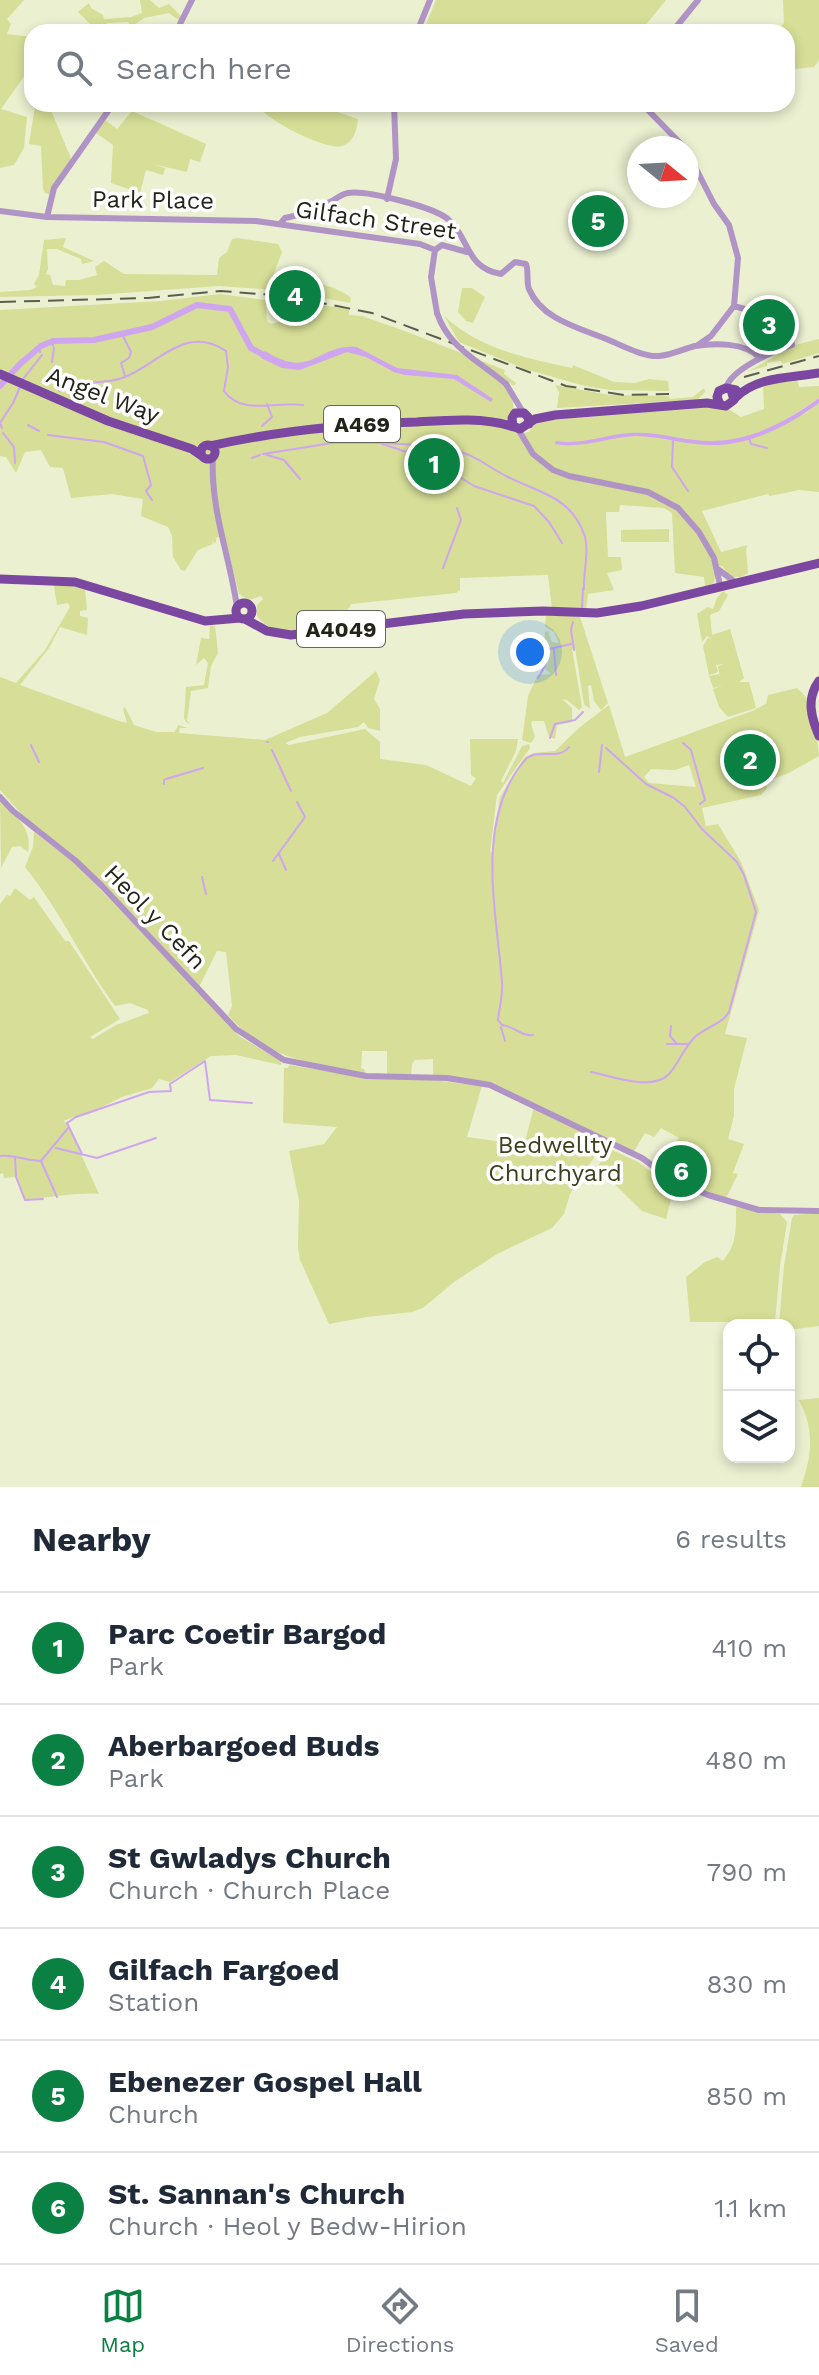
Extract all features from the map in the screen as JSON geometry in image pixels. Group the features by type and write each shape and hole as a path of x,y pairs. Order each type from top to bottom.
{"main road":[{"name":"A469","path":"719,400 719,391 734,392 773,379 819,373"},
{"name":"Angel Way","path":"0,374 108,421 206,452 225,444 353,425 446,420 501,423 520,418"},
{"name":"A469","path":"520,418 719,400 729,405 734,392"},
{"name":"A4049","path":"242,612 273,633 291,635 505,612 597,613 641,606 724,579 819,563"},
{"path":"0,579 75,582 205,621 228,619 242,612"},
{"path":"819,681 810,703 819,736"}],"street":[{"path":"180,24 192,0"},
{"path":"420,24 430,0"},
{"path":"678,24 698,0"},
{"path":"47,217 54,188 107,112"},
{"path":"387,199 396,159 394,112"},
{"path":"650,112 673,136"},
{"path":"280,224 285,218 343,194 358,193 416,205 445,216 486,271 505,273 515,262 524,262 529,271 529,285 548,311 576,329 653,356 669,355 698,345 711,336 734,306 736,246 729,225 699,176"},
{"name":"Park Place","path":"0,211 47,217 222,219 280,224"},
{"path":"291,226 292,217"},
{"name":"Gilfach Street","path":"280,224 420,244 435,250 442,245 466,248"},
{"path":"435,250 431,277 437,313 444,330 463,352 506,384 520,418 524,439 533,454 553,470 648,492 672,504 699,532 724,579"},
{"path":"734,306 788,321 792,345 760,358 731,377 734,392"},
{"path":"698,345 739,346 760,358"},
{"path":"206,452 222,544 242,612"},
{"name":"Heol y Cefn","path":"0,797 102,886 236,1029 284,1060 366,1076 447,1078 490,1085 642,1158 672,1180 708,1195 759,1210 819,1211"}],"green space":[{"path":"0,0 24,0 7,19 11,24 7,34 24,36 24,76 1,109 27,117 24,148 14,165 0,168"},
{"path":"140,0 150,0 159,8 169,4 182,17 180,21 169,13 144,18 135,24 90,24 78,12 89,3 104,19 142,13"},
{"path":"436,0 666,0 646,24 426,24"},
{"path":"783,0 819,0 819,60 814,67 795,69 795,24 784,23"},
{"path":"34,112 52,112 71,160 49,194 43,189 41,146 29,144"},
{"path":"134,112 206,144 200,162 190,159 187,172 153,164 165,168 163,175 146,170 140,193 111,183 113,145 96,133 105,120 117,129"},
{"path":"264,112 337,112 358,119 349,142 334,146 309,139"},
{"path":"66,238 63,247 94,261 82,264 81,259 57,249 47,249 46,274 50,275 53,285 65,286 66,280 97,275 95,267 104,261 124,274 217,275 219,258 227,252 232,239 237,238 278,244 282,252 273,276 278,282 326,285 351,298 350,303 301,292 219,286 96,295 0,297 0,292 37,287 34,284 39,275 44,240"},
{"path":"462,288 472,288 485,297 473,323 466,321 458,312"},
{"path":"220,294 266,300 267,321 271,324 292,318 291,314 280,315 272,300 349,309 349,315 362,316 402,330 505,370 504,374 516,383 514,386 509,382 519,434 529,432 537,421 716,407 730,410 741,417 764,409 763,385 797,379 799,387 819,386 819,398 786,420 804,414 819,403 819,492 799,490 768,494 702,511 721,552 748,545 748,573 731,577 722,566 716,568 714,583 705,587 704,577 675,573 672,513 664,508 620,505 619,512 606,512 606,516 608,557 621,557 622,570 607,573 614,590 588,594 586,611 552,608 548,575 460,578 460,590 456,593 351,604 337,619 338,627 294,631 273,628 257,616 257,605 263,599 261,596 249,600 239,594 225,538 217,537 215,544 212,540 213,544 198,550 185,571 181,570 173,557 172,536 168,527 141,516 143,499 112,494 71,498 63,468 50,467 41,450 25,452 16,473 6,457 0,456 0,310 161,301"},
{"path":"444,316 473,337 504,351 572,368 573,365 614,382 668,381 669,391 610,390 525,369 459,342"},
{"path":"819,339 819,353 782,364 781,361 767,363 767,366 749,371 795,345"},
{"path":"555,385 609,395 669,396 670,399 693,397 704,388 705,392 697,400 557,408 559,392"},
{"path":"669,529 669,542 621,542 621,530"},
{"path":"54,586 85,588 87,610 80,611 80,616 88,618 87,635 60,627 49,648 20,685 116,720 127,723 125,707 134,725 156,732 175,732 178,725 188,728 180,728 179,733 265,740 327,713 376,671 380,680 374,699 380,709 380,731 368,728 364,722 358,727 300,737 285,743 289,745 365,729 380,742 380,759 426,765 471,786 476,778 471,775 470,739 518,739 516,751 501,781 503,783 522,746 529,744 530,748 497,795 490,853 500,797 525,757 555,751 609,705 625,757 752,711 766,704 768,695 797,688 810,709 819,756 767,781 767,788 761,795 702,808 706,826 718,824 741,862 759,910 725,1034 747,1038 734,1089 734,1116 728,1139 744,1144 733,1173 738,1174 727,1196 725,1198 675,1180 664,1171 663,1165 679,1138 661,1128 654,1137 645,1133 634,1151 493,1083 433,1076 433,1059 415,1060 411,1076 387,1075 387,1051 362,1051 361,1068 365,1070 364,1074 290,1057 243,1030 228,1015 232,1006 226,952 217,951 199,987 145,928 28,821 0,790 0,677 16,683 45,650 70,607 68,603 57,605","holes":["689,765 696,787 649,783 644,777 651,769 675,770"]},
{"path":"723,591 728,595 719,611 710,615 712,635 730,629 744,678 739,682 749,682 756,708 728,717 719,707 713,689 722,686 713,688 709,676 719,674 720,677 718,666 724,664 716,665 718,672 709,675 703,646 708,638 712,639 707,636 702,642 697,614 708,607 713,609"},
{"path":"546,616 580,617 608,703 601,710 594,701 591,685 588,686 590,709 584,704 575,648 572,649 582,707 579,710 562,699 572,708 572,722 557,725 555,739 549,737 544,721 533,721 535,737 531,743 522,740 528,696 538,675 551,674 545,669 550,649 542,659 545,632 548,631 552,642 559,643 554,632 545,627"},
{"path":"210,625 215,626 218,653 211,666 208,688 191,691 187,721 191,724 186,722 184,718 186,687 204,685 208,663 204,658 196,665 201,638 209,639"},
{"path":"0,800 22,823 29,844 28,852 20,846 12,847 1,868"},
{"path":"34,832 78,866 239,1036 281,1061 281,1065 236,1055 211,1056 170,1082 159,1079 152,1088 63,1121 67,1123 99,1194 25,1200 16,1177 4,1178 3,1173 0,1174 0,904 7,895 10,896 15,888 30,900 34,897 65,941 69,941 120,1019 90,1037 93,1039 116,1025 149,1013 130,1003 115,1006 25,867 33,847"},
{"path":"289,1065 370,1078 425,1079 482,1086 467,1137 524,1145 534,1107 592,1137 598,1142 599,1150 570,1194 564,1214 552,1228 497,1254 454,1282 423,1308 329,1324 300,1260 299,1201 289,1151 324,1144 337,1127 283,1123 284,1068"},
{"name":"Bedwellty Churchyard","path":"610,1149 638,1162 674,1188 666,1219 642,1211 597,1167"},
{"path":"736,1207 780,1214 787,1222 775,1319 690,1322 686,1277 705,1262 717,1257 723,1261 731,1249"},
{"path":"819,1213 819,1326 795,1329 795,1319 780,1319 784,1266 794,1215"},
{"path":"819,1398 819,1487 801,1487 808,1464 810,1433 799,1400"}],"shaded area":[{"path":"357,347 397,368 457,375 493,399 491,402 454,379 405,375 347,352 300,370 282,368 261,358 265,351 281,359 304,362 332,350"},
{"path":"819,398 819,403 794,419 768,433 739,442 701,445 636,436 576,445 555,444 556,441 584,441 630,433 701,441 741,438 768,428"}],"waterway":[{"path":"0,386 41,346 53,341 94,340 152,327 197,305 230,309 251,348 269,358"},
{"path":"122,334 131,352 129,358 121,363 125,376"},
{"path":"53,341 53,346"},
{"path":"59,391 73,385 119,379 170,350 196,342 211,343 226,351 228,367 224,391 231,399 260,406 303,405"},
{"path":"52,362 54,348"},
{"path":"37,349 40,352"},
{"path":"23,379 42,355"},
{"path":"2,428 0,423 21,385"},
{"path":"262,426 272,417 267,404"},
{"path":"28,425 39,431"},
{"path":"3,433 14,447 15,463"},
{"path":"48,435 104,442 143,456 151,485 146,491 152,500"},
{"path":"749,438 751,444 767,448"},
{"path":"673,441 672,467 688,491"},
{"path":"263,454 332,443 383,443"},
{"path":"380,443 436,462 474,486 534,506 562,543"},
{"path":"387,443 458,451 562,503 578,521 586,540 584,589"},
{"path":"252,458 260,455"},
{"path":"267,455 284,460 300,479"},
{"path":"443,568 461,520 457,508"},
{"path":"582,608 583,588"},
{"path":"573,622 574,650"},
{"path":"538,678 549,649 571,644"},
{"path":"554,649 556,675"},
{"path":"550,738 555,724 575,720 583,712"},
{"path":"683,743 691,750 705,800 700,804"},
{"path":"31,745 39,762"},
{"path":"599,772 602,745"},
{"path":"533,1035 502,1025 498,1020 502,988 492,868 494,839 508,785 524,761 535,755 559,753 569,747"},
{"path":"591,1072 642,1082 653,1082 669,1074 694,1038 729,1012 756,912 737,862 702,829 685,807 646,784 606,748"},
{"path":"272,750 291,791"},
{"path":"166,779 203,768"},
{"path":"273,861 305,817 297,802"},
{"path":"279,854 286,870"},
{"path":"202,877 206,894"},
{"path":"671,1026 670,1036 676,1043"},
{"path":"501,1027 505,1041"},
{"path":"667,1044 689,1044"},
{"path":"0,1156 41,1161 69,1127 67,1123 76,1117 149,1092 171,1091 170,1084 205,1061 210,1100 252,1103"},
{"path":"69,1127 82,1154"},
{"path":"56,1148 97,1158 156,1138"},
{"path":"15,1157 16,1177 25,1200 43,1199"},
{"path":"41,1161 57,1197"}],"railway":[{"path":"0,302 148,298 220,291 287,296 372,313 566,386 624,395 669,394"},
{"path":"744,377 819,356"}],"place":[{"name":"Ebenezer Gospel Hall","path":"598,221"},
{"name":"Gilfach Fargoed","path":"295,296"},
{"name":"St Gwladys Church","path":"769,325"},
{"name":"Parc Coetir Bargod","path":"434,464"},
{"name":"Aberbargoed Buds","path":"750,760"},
{"name":"St. Sannan's Church","path":"681,1171"}]}
